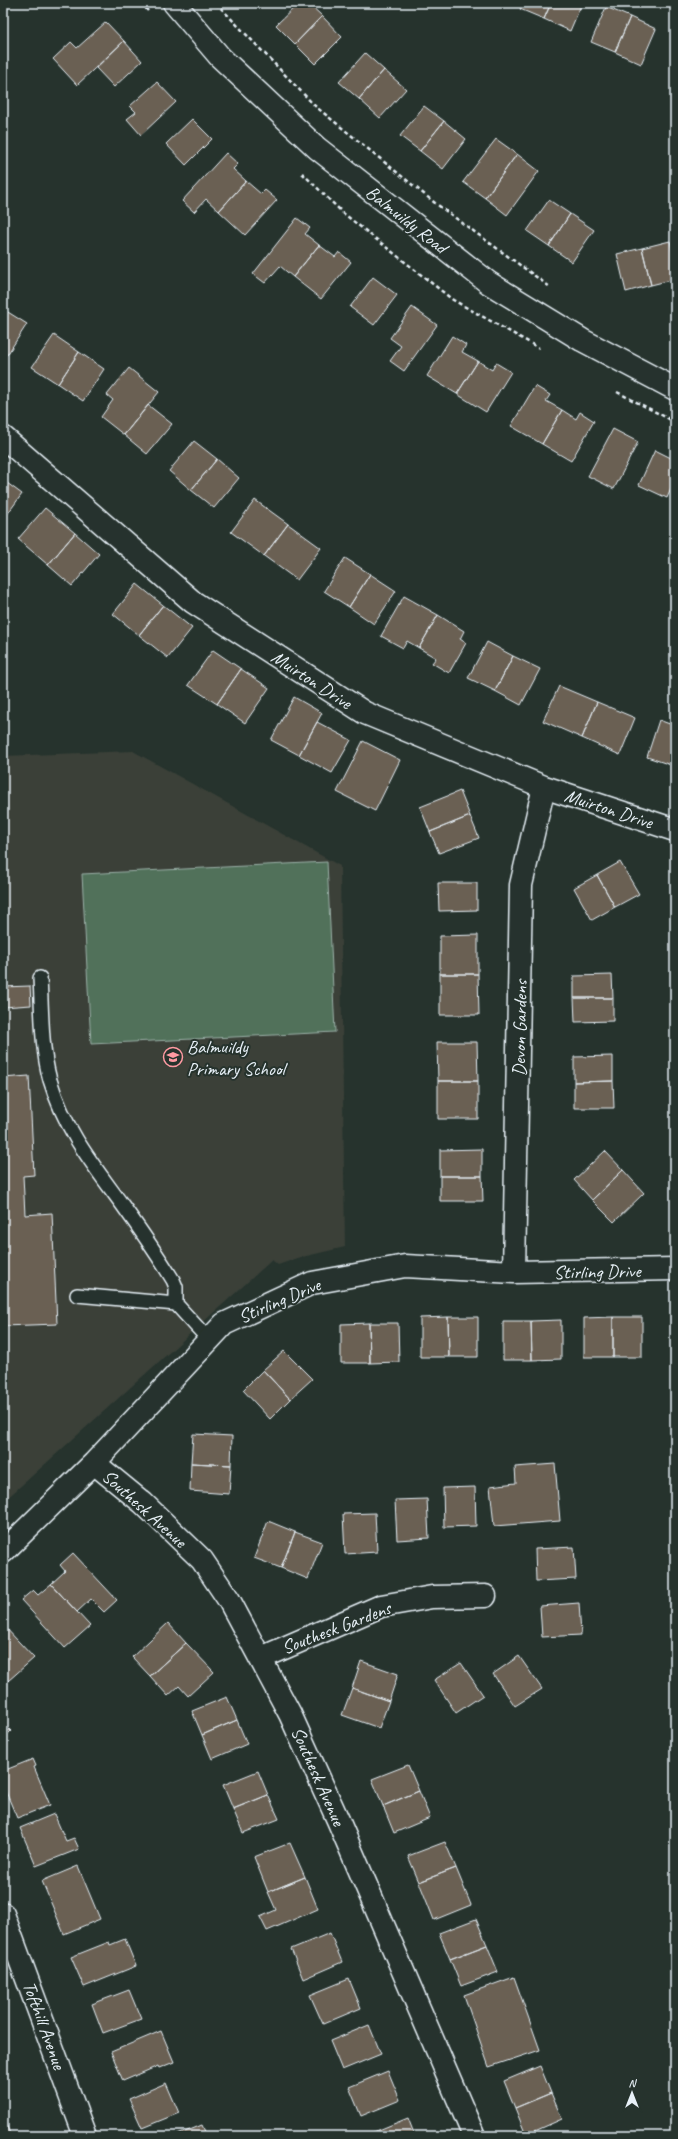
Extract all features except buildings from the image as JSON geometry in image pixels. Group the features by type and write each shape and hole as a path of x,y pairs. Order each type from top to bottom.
{"street":[{"name":"Balmuildy Road","path":"174,3 220,57 317,148 489,283 582,340 675,389"},
{"name":"Muirton Drive","path":"3,437 200,606 365,713 544,787 675,830"},
{"name":"Devon Gardens","path":"514,1272 522,885 544,787"},
{"name":"Stirling Drive","path":"3,1552 94,1463 224,1324 312,1283 405,1266 514,1272 675,1269"},
{"name":"Southesk Avenue","path":"94,1463 144,1502 202,1560 229,1600 290,1714 338,1820 474,2136"},
{"name":"Southesk Gardens","path":"261,1658 381,1606 432,1597 485,1596"},
{"name":"Tofthill Avenue","path":"3,1914 85,2136"}],"lane":[{"path":"40,978 45,1048 50,1079 64,1118 83,1153 121,1203 173,1280 176,1287 176,1304"},
{"path":"77,1295 176,1304 209,1340"}],"path":[{"path":"216,3 315,106 435,203 552,288"}],"shaded area":[{"name":"Balmuildy Primary School","path":"133,751 340,866 345,1247 298,1258 278,1265 272,1260 3,1502 3,756"}],"green space":[{"path":"327,862 335,1032 91,1044 82,874"}],"place":[{"name":"Balmuildy Primary School","path":"173,1057"}]}
